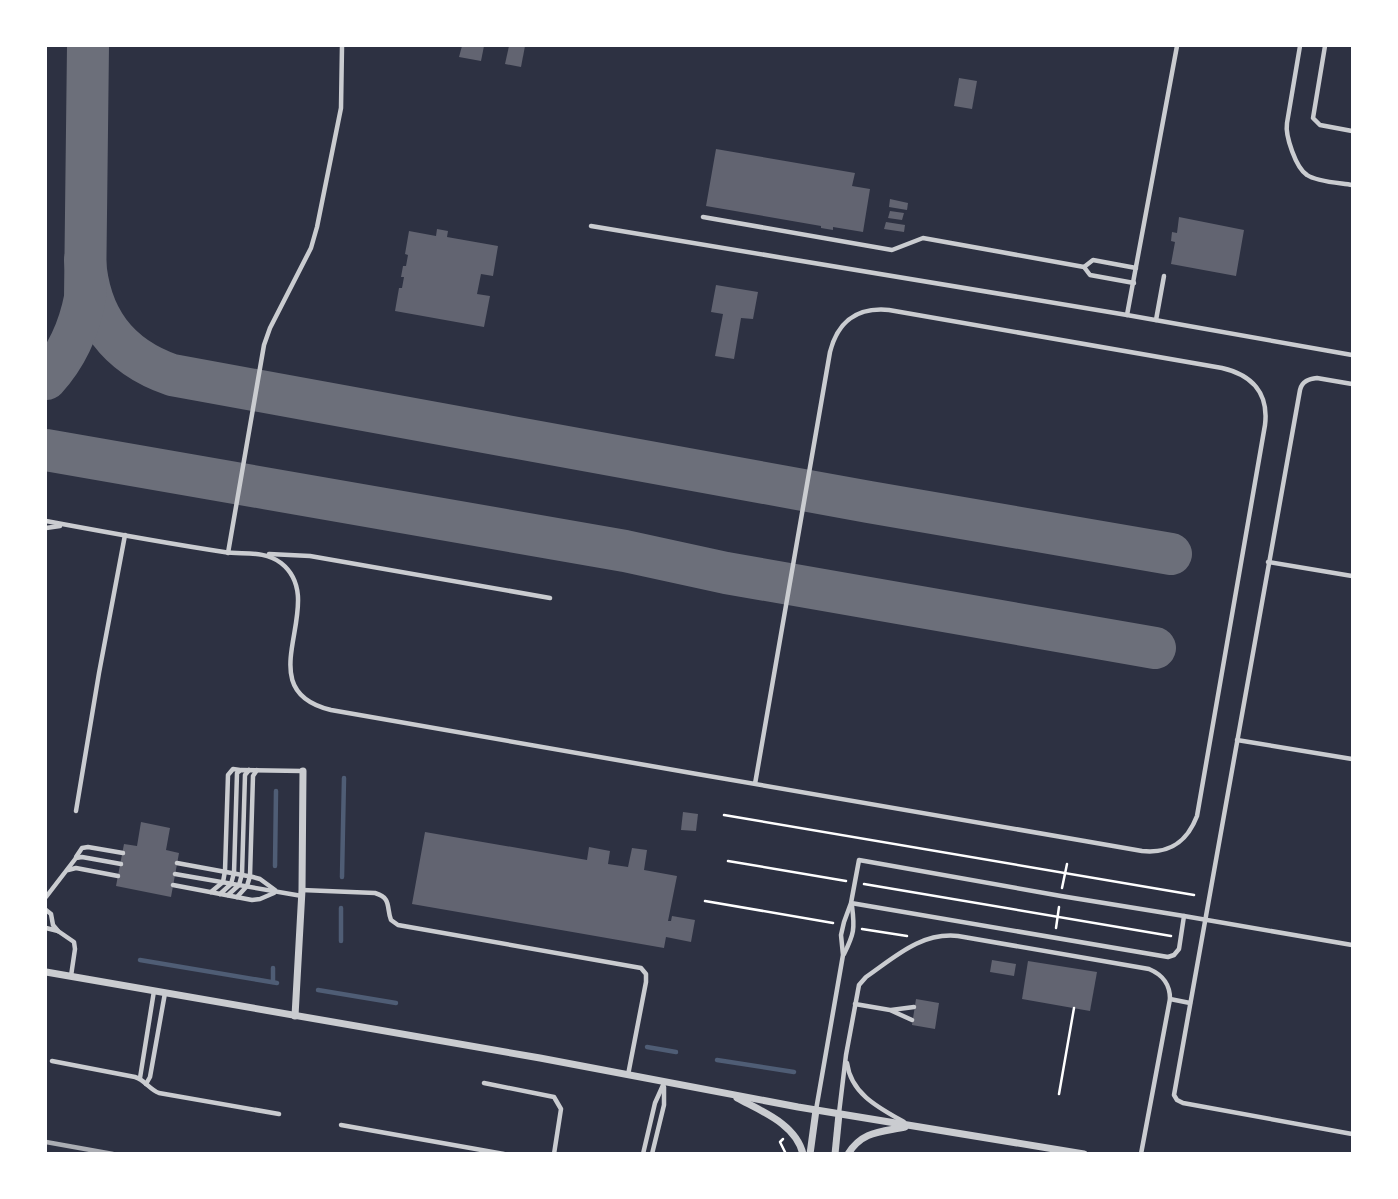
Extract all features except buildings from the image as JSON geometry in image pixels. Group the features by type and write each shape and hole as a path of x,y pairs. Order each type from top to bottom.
{"street":[{"path":"295,1016 302,893 303,771"},
{"path":"46,972 540,1058 816,1110 1084,1153"},
{"path":"730,1095 777,1119 790,1132 803,1149 803,1153"},
{"path":"810,1153 816,1110"},
{"path":"835,1153 839,1114"},
{"path":"848,1153 856,1142 870,1133 911,1126"}],"lane":[{"path":"228,553 264,345 311,248 317,227 341,108 342,46"},
{"path":"1127,315 1177,46"},
{"path":"1300,46 1287,123 1289,144 1308,176 1353,185"},
{"path":"1325,46 1313,118 1320,125 1353,131"},
{"path":"703,217 892,250 923,239 1084,267 1090,275 1133,283"},
{"path":"591,226 1353,355"},
{"path":"1084,267 1093,260 1136,268"},
{"path":"1156,320 1164,276"},
{"path":"265,554 287,568 296,584 299,600 290,654 292,680 300,694 313,704 331,710 755,784 1142,851 1161,851 1185,838 1197,816 1265,425 1266,408 1255,385 1240,374 1222,368 889,310 871,309 848,319 836,336 831,352 755,784"},
{"path":"1353,384 1317,378 1308,380 1301,386 1174,1091 1177,1100 1183,1104 1353,1134"},
{"path":"46,521 228,553 310,556 550,598"},
{"path":"46,528 72,526"},
{"path":"76,811 125,535"},
{"path":"1268,562 1353,576"},
{"path":"1237,740 1353,760"},
{"path":"211,892 223,882 225,871 228,775 233,769 303,771"},
{"path":"220,894 231,884 234,873 237,775 241,770"},
{"path":"228,895 239,885 242,874 245,775 250,770"},
{"path":"236,897 247,887 250,876 253,776 258,770"},
{"path":"46,897 85,847 122,853"},
{"path":"74,860 82,857 121,864"},
{"path":"816,1110 843,955 841,935 851,904 859,860 1353,945"},
{"path":"177,863 250,876 260,879 279,892"},
{"path":"66,871 76,868 118,876"},
{"path":"175,874 279,892 381,895 387,902 391,920 398,925 641,968 646,974 646,982 628,1076"},
{"path":"173,886 256,900 279,892"},
{"path":"851,904 1168,957 1179,949 1184,915"},
{"path":"843,955 852,937 854,924 851,904"},
{"path":"46,910 51,914 53,925 58,932"},
{"path":"46,928 72,940 75,945 71,976"},
{"path":"839,1114 846,1055 859,985 866,977 920,941 946,935 1149,969 1164,978 1170,999 1142,1153"},
{"path":"140,1078 154,990"},
{"path":"146,1084 150,1077 165,992"},
{"path":"1170,999 1190,1003"},
{"path":"855,1004 890,1010 914,1007"},
{"path":"890,1010 912,1020"},
{"path":"846,1055 850,1076 867,1099 876,1107 911,1126"},
{"path":"52,1061 140,1078 149,1088 159,1093 279,1114"},
{"path":"484,1083 554,1097 561,1109 554,1153"},
{"path":"643,1153 655,1103 664,1083"},
{"path":"652,1153 664,1105 664,1083"},
{"path":"341,1125 504,1153"}],"path":[{"path":"724,815 1194,895"},
{"path":"728,861 847,881"},
{"path":"1062,888 1067,864"},
{"path":"864,884 1174,937"},
{"path":"1055,931 1060,900"},
{"path":"705,901 839,924"},
{"path":"859,928 907,936"},
{"path":"1059,1094 1074,1008"},
{"path":"785,1137 780,1142 786,1153"}],"waterway":[{"path":"342,877 344,778"},
{"path":"275,866 276,791"},
{"path":"341,908 341,941"},
{"path":"140,960 277,983"},
{"path":"273,968 273,982"},
{"path":"318,990 396,1003"},
{"path":"647,1047 676,1052"},
{"path":"717,1060 794,1072"}],"taxiway":[{"path":"46,379 71,341 85,298 88,46"},
{"path":"85,260 93,299 109,332 136,357 172,375 1171,554"},
{"path":"46,450 625,551 726,573 1155,648"}],"railway":[{"path":"46,1142 113,1154"}]}
